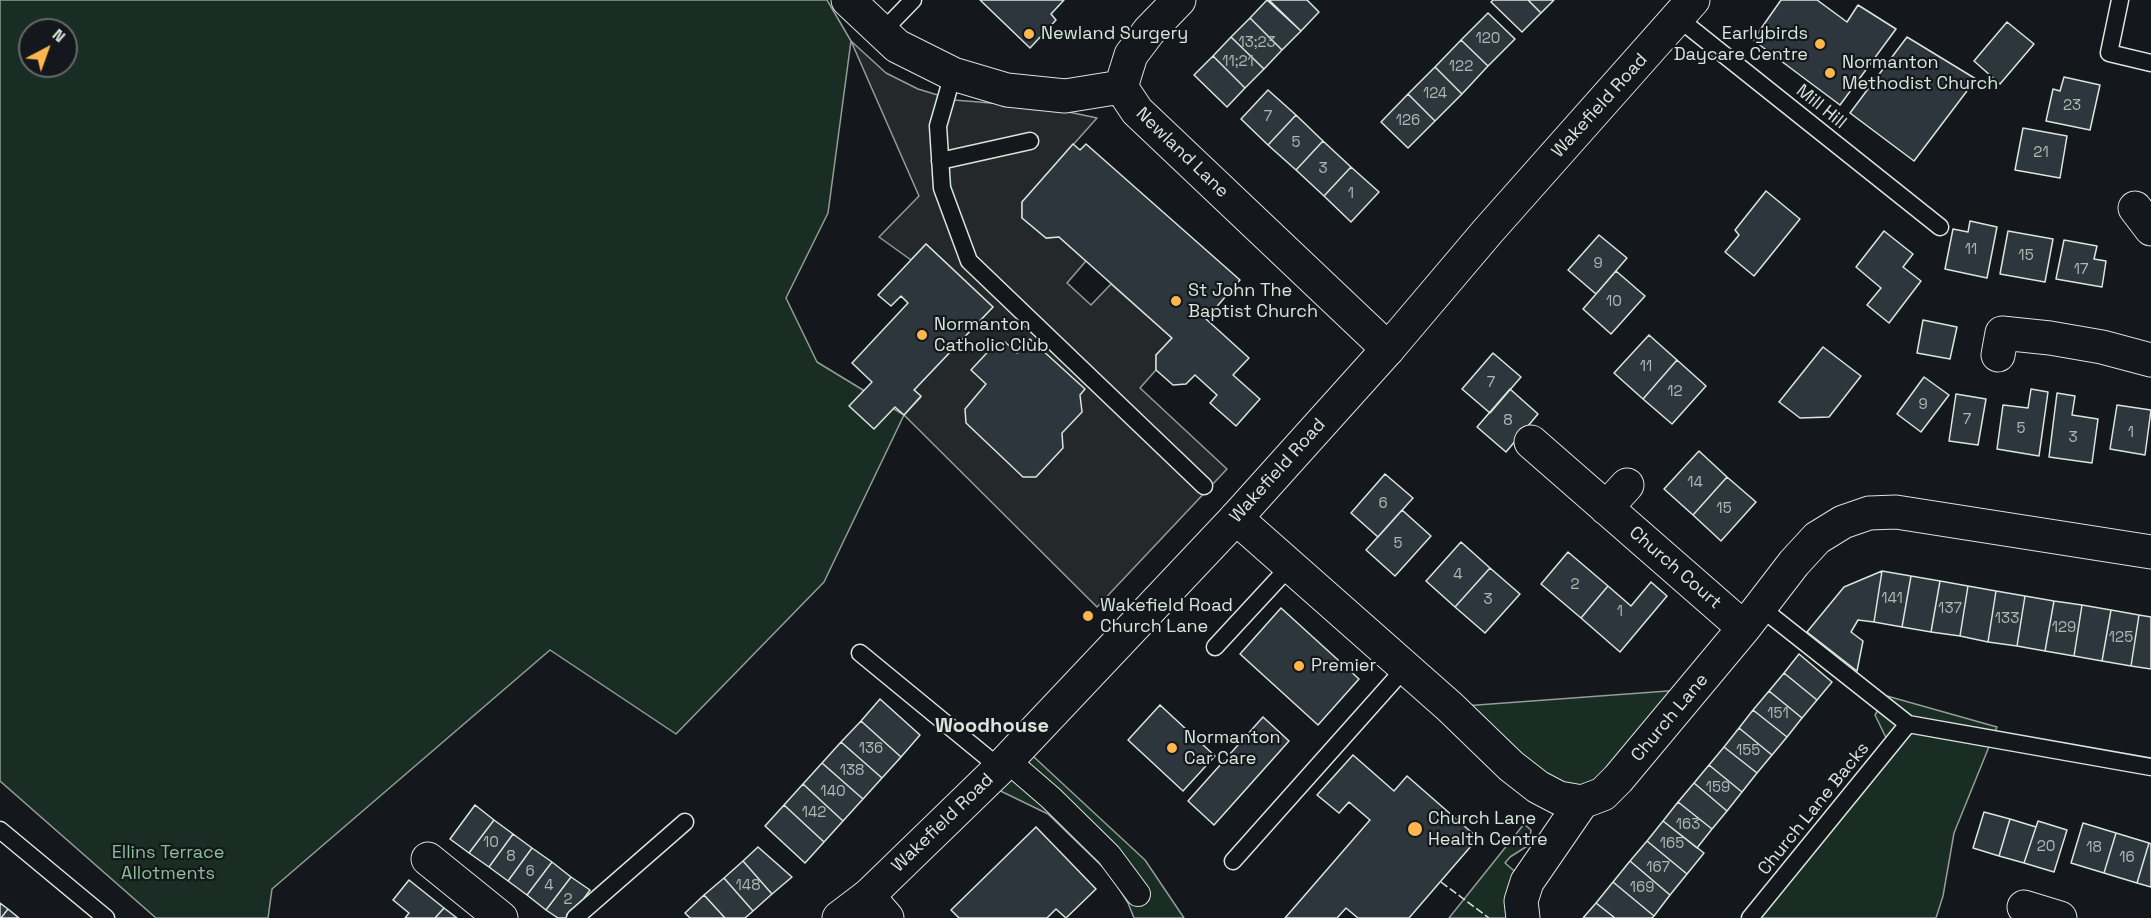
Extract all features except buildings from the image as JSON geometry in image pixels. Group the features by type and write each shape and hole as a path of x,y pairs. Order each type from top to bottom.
{"street":[{"path":"848,0 897,46 952,74 1007,90 1065,96 1121,87 1131,55 1149,31 1179,0"},
{"name":"Wakefield Road","path":"839,918 877,907 1003,764 1236,518 1388,350 1488,231 1686,9"},
{"name":"Newland Lane","path":"1121,87 1137,111 1388,350"},
{"path":"1998,355 2002,333 2102,347 2151,360"},
{"name":"Church Court","path":"1531,442 1617,496 1752,617"},
{"name":"Church Lane","path":"1582,802 1603,794 1618,779 1752,617 1794,562 1817,538 1843,522 1869,513 1896,512 2151,552"},
{"path":"1236,518 1511,766 1538,787 1559,798 1582,802 1527,882 1521,901 1523,918"},
{"path":"1003,764 1051,798 1109,855 1138,894"},
{"path":"428,859 501,918"},
{"path":"2024,907 2060,918"}],"lane":[{"path":"882,32 913,0"},
{"path":"2120,0 2109,53 2151,63"},
{"name":"Mill Hill","path":"1686,9 1940,227"},
{"path":"952,74 938,126 942,188 969,261 1204,486"},
{"path":"940,160 1030,141"},
{"path":"1215,647 1290,566"},
{"path":"1752,617 1908,724 2151,767"},
{"path":"860,653 1003,764"},
{"path":"1233,861 1405,668"},
{"name":"Church Lane Backs","path":"1750,918 1908,724"},
{"path":"574,918 685,822"},
{"path":"0,830 106,918"}],"green space":[{"name":"Ellins Terrace Allotments","path":"0,0 827,0 851,41 828,213 786,298 817,362 904,415 824,582 676,734 550,650 272,889 268,918 156,918 0,781"},
{"path":"1695,689 1582,802 1450,707"},
{"path":"1887,696 1997,727 1954,833 1943,896 1936,918 1750,918 1890,746 1875,715"},
{"path":"1021,745 1145,860 1184,918 1134,918 1128,903 1110,874 1048,814 984,783"},
{"path":"1524,824 1531,830 1529,845 1505,863 1527,882 1523,918 1449,918"}],"shaded area":[{"path":"851,41 886,73 918,89 954,100 1027,106 1097,118 1022,202 1022,218 1046,238 1059,237 1086,261 1067,283 1091,305 1111,284 1172,338 1156,355 1156,370 1140,388 1227,469 1097,607 904,415 921,397 914,390 993,307 926,244 911,260 879,237 919,196"}],"fence":[{"path":"1441,882 1489,918"}],"place":[{"name":"Newland Surgery","path":"1029,34"},
{"name":"Earlybirds Daycare Centre","path":"1820,44"},
{"name":"Normanton Methodist Church","path":"1830,73"},
{"name":"St John The Baptist Church","path":"1176,301"},
{"name":"Normanton Catholic Club","path":"922,335"},
{"name":"Wakefield Road Church Lane","path":"1088,616"},
{"name":"Premier","path":"1299,666"},
{"name":"Normanton Car Care","path":"1172,748"},
{"name":"Church Lane Health Centre","path":"1415,829"}],"district":[{"name":"Woodhouse","path":"992,727"}]}
